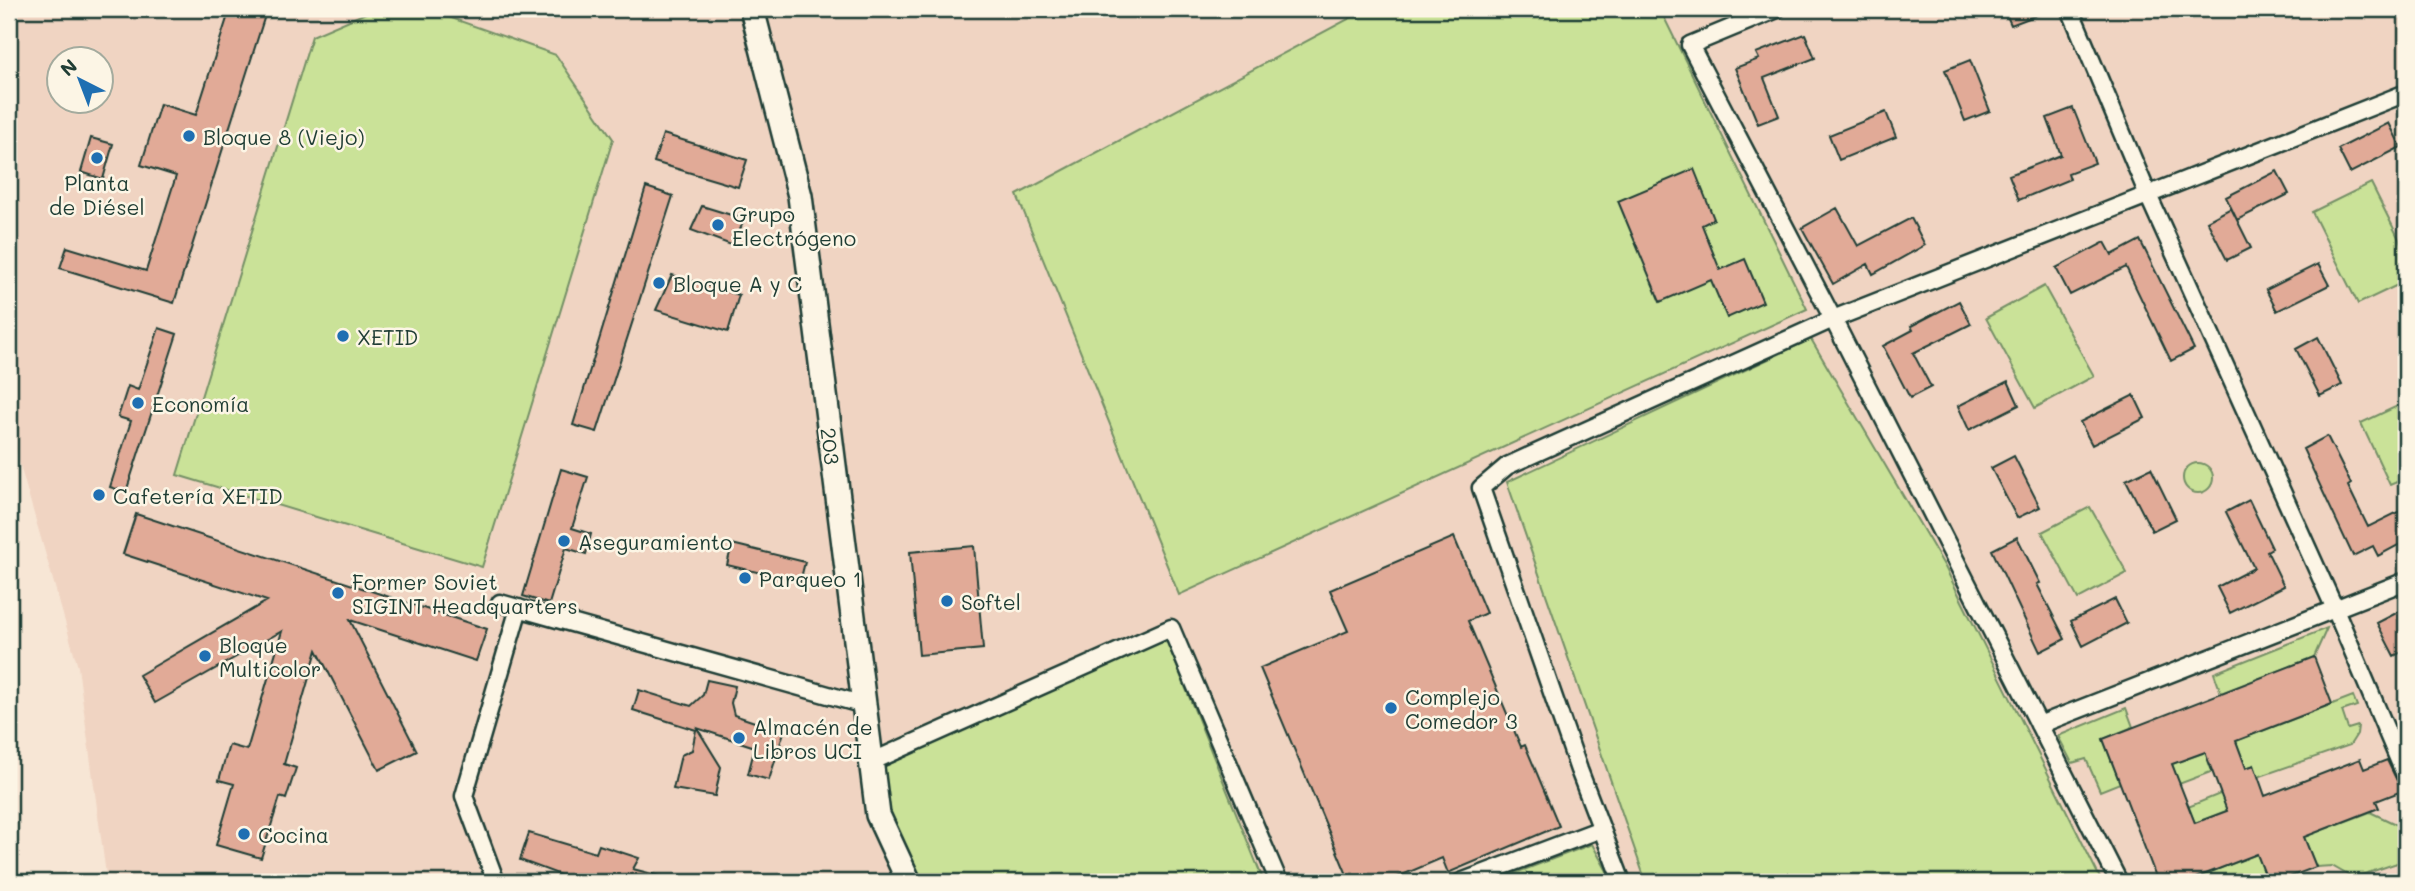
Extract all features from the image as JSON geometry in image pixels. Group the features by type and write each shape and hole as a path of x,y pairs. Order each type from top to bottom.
{"street":[{"name":"203","path":"752,9 800,196 877,816 909,882"},
{"path":"1777,9 1690,45 1833,318 2119,882"},
{"path":"2070,9 2148,195 2335,609 2406,777"},
{"path":"1622,882 1481,488 1507,466 1833,318 2406,93"},
{"path":"2039,725 2406,581"},
{"path":"499,603 864,705"},
{"path":"496,882 464,796 519,608"},
{"path":"871,762 1171,628 1279,882"},
{"path":"1461,882 1601,829"}],"shaded area":[{"path":"9,9 2406,9 2406,882 107,882 78,667 9,427"}],"green space":[{"path":"375,9 426,9 556,55 613,139 482,567 177,475 312,36"},
{"path":"1367,9 1660,9 1807,309 1179,595 1017,195"},
{"path":"2371,183 2406,253 2406,281 2358,304 2312,212"},
{"path":"2044,286 2094,376 2035,408 1986,318"},
{"path":"1811,339 1945,567 2102,882 1646,882 1507,482"},
{"path":"2406,402 2406,478 2390,485 2361,423"},
{"path":"2198,463 2209,467 2213,478 2209,489 2198,493 2187,489 2183,478 2187,467"},
{"path":"2090,507 2127,573 2078,599 2042,532"},
{"path":"2327,628 2314,657 2221,693 2214,673"},
{"path":"1167,642 1264,882 919,882 888,811 883,781 885,766 1152,643"},
{"path":"2353,696 2357,706 2342,711 2348,729 2358,726 2357,734 2350,745 2258,777 2254,765 2246,768 2236,741"},
{"path":"2126,708 2133,727 2103,739 2120,783 2100,791 2086,759 2072,763 2058,736"},
{"path":"2217,748 2224,767 2179,784 2172,764"},
{"path":"2232,789 2239,806 2195,823 2188,807"},
{"path":"2370,812 2406,829 2406,860 2353,878 2332,866 2316,867 2304,837"},
{"path":"1592,844 1613,882 1492,882"},
{"path":"2257,854 2268,882 2185,882"}],"building":[{"name":"Bloque 8 (Viejo)","path":"230,9 267,9 174,303 60,268 67,247 146,271 176,176 141,165 160,104 196,115"},
{"path":"2004,9 2050,9 2050,10 2011,25"},
{"path":"1805,34 1815,58 1764,78 1779,116 1758,124 1735,68 1759,59 1756,53"},
{"path":"1970,60 1990,111 1965,121 1945,70"},
{"path":"2073,108 2095,163 2068,173 2070,179 2019,200 2009,175 2061,155 2047,118"},
{"path":"1886,112 1896,137 1839,160 1829,135"},
{"path":"2389,123 2401,147 2350,173 2338,149"},
{"path":"663,134 747,160 738,187 654,162"},
{"name":"Planta de Diésel","path":"91,138 113,144 103,179 81,172"},
{"path":"1694,169 1714,219 1702,225 1720,270 1745,259 1763,302 1727,318 1711,280 1660,302 1618,201"},
{"path":"2277,171 2289,194 2237,220 2226,197"},
{"path":"646,187 673,196 597,432 573,425"},
{"name":"Grupo Electrógeno","path":"702,206 744,219 734,246 691,230"},
{"path":"1837,208 1858,246 1911,218 1925,245 1873,274 1868,264 1833,284 1802,228"},
{"path":"2231,208 2251,248 2227,260 2207,221"},
{"path":"2140,240 2194,349 2171,361 2126,267 2070,295 2056,268 2105,242 2112,255"},
{"path":"2318,264 2329,285 2277,311 2266,290"},
{"path":"672,275 739,295 728,332 656,310"},
{"path":"1959,301 1971,324 1913,353 1931,387 1910,398 1883,346 1913,330 1911,326"},
{"name":"Economía","path":"159,328 177,334 126,492 110,487 131,421 118,417 128,386 138,390"},
{"path":"2318,337 2342,385 2320,396 2296,349"},
{"path":"2008,381 2019,405 1969,430 1958,406"},
{"path":"2134,395 2145,418 2092,445 2080,422"},
{"path":"2327,436 2351,484 2348,486 2368,527 2406,508 2406,541 2378,556 2373,546 2353,556 2303,449"},
{"path":"2014,456 2040,507 2017,518 1991,468"},
{"path":"2151,468 2176,519 2152,531 2126,480"},
{"name":"Aseguramiento","path":"561,469 588,477 572,528 591,534 586,554 566,548 549,604 523,596"},
{"path":"2249,500 2272,548 2267,551 2284,586 2230,613 2217,587 2254,568 2226,512"},
{"name":"Bloque Multicolor","path":"136,514 487,629 476,661 350,620 417,751 379,770 317,650 284,764 296,768 286,799 280,797 261,858 216,845 234,784 219,780 229,745 247,750 282,631 155,703 139,675 267,601 123,554"},
{"name":"Complejo Comedor 3","path":"1454,537 1486,613 1468,621 1521,747 1525,745 1559,826 1448,873 1442,858 1386,882 1350,882 1260,668 1348,631 1330,590"},
{"path":"2017,537 2065,639 2040,652 1992,550"},
{"path":"732,544 805,562 800,582 727,565"},
{"name":"Softel","path":"974,546 983,649 919,655 910,552"},
{"path":"2115,599 2127,623 2083,646 2071,621"},
{"path":"2406,608 2406,650 2394,656 2377,623"},
{"path":"2314,657 2332,704 2236,741 2246,768 2254,765 2265,796 2360,759 2364,769 2387,760 2402,791 2376,801 2379,808 2304,837 2316,867 2276,882 2268,882 2257,854 2185,882 2158,882 2103,739","holes":["2205,752 2227,811 2195,823 2172,764"]},
{"name":"Almacén de Libros UCI","path":"707,680 735,686 731,703 734,715 784,732 769,780 748,774 755,747 697,728 721,767 715,796 673,789 681,755 692,750 696,730 633,710 639,690 691,706 703,695"},
{"path":"529,833 596,853 599,845 639,858 633,869 664,877 663,882 579,882 520,860"}],"place":[{"name":"Bloque 8 (Viejo)","path":"189,136"},
{"name":"Planta de Diésel","path":"97,158"},
{"name":"Grupo Electrógeno","path":"718,225"},
{"name":"Bloque A y C","path":"659,283"},
{"name":"XETID","path":"343,336"},
{"name":"Economía","path":"138,403"},
{"name":"Cafetería XETID","path":"99,495"},
{"name":"Aseguramiento","path":"564,541"},
{"name":"Parqueo 1","path":"745,578"},
{"name":"Former Soviet SIGINT Headquarters","path":"338,593"},
{"name":"Softel","path":"947,601"},
{"name":"Bloque Multicolor","path":"205,656"},
{"name":"Complejo Comedor 3","path":"1391,708"},
{"name":"Almacén de Libros UCI","path":"739,738"},
{"name":"Cocina","path":"244,834"}]}
